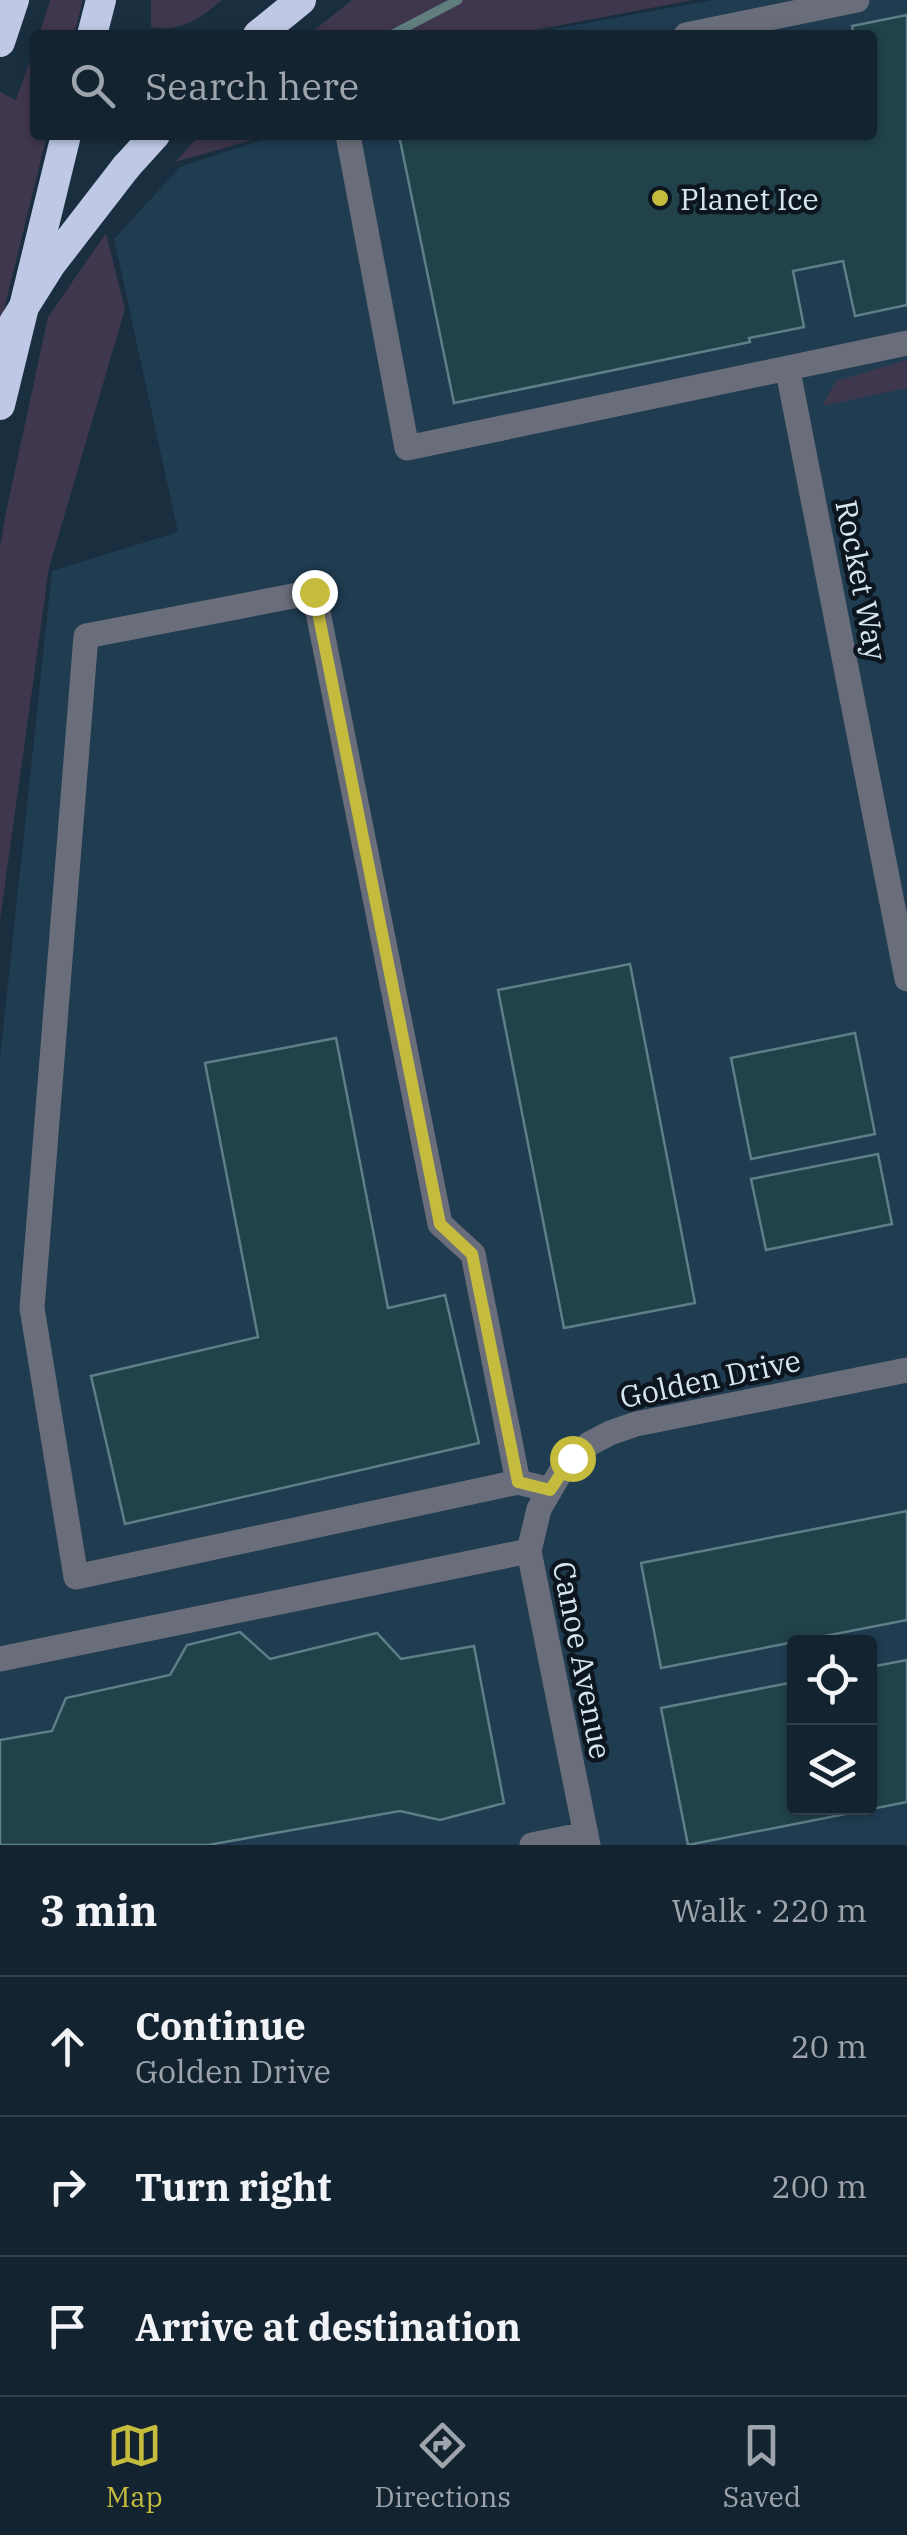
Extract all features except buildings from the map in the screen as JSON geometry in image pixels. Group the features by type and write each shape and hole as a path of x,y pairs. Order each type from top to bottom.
{"highway":[{"path":"0,32 6,0"},
{"path":"0,42 14,0"},
{"path":"93,30 101,0"},
{"path":"264,30 301,0"},
{"path":"0,406 65,140"},
{"path":"0,344 50,264 150,140"}],"street":[{"path":"710,30 856,0"},
{"path":"349,140 407,448 907,343"},
{"name":"Rocket Way","path":"788,371 907,979"},
{"path":"518,1482 472,1254 440,1224 314,592 86,636 32,1308 76,1577 518,1482 550,1490"},
{"name":"Golden Drive","path":"550,1490 589,1444 636,1424 907,1370"},
{"name":"Canoe Avenue","path":"550,1490 529,1551 587,1840"},
{"path":"0,1658 529,1551"},
{"path":"532,1845 587,1840"}],"shaded area":[{"path":"50,0 83,0 75,30 41,30"},
{"path":"151,0 222,0 190,22 162,28 151,27"},
{"path":"352,0 693,0 535,30 314,30"},
{"path":"713,0 907,0 907,1845 0,1845 0,1059 52,571 178,532 114,239 180,167 262,140 877,140 877,30 548,30"},
{"path":"30,61 30,140 46,140 0,326 0,92 16,100"},
{"path":"195,140 252,140 175,162"},
{"path":"106,233 125,309 49,568 0,920 0,548 48,317"},
{"path":"907,360 907,388 822,406 836,381"}],"waterway":[{"path":"401,30 458,0"}],"place":[{"name":"Planet Ice","path":"660,198"}],"route":[{"path":"314,592 440,1224 472,1254 518,1482 550,1490 572,1458"}]}
